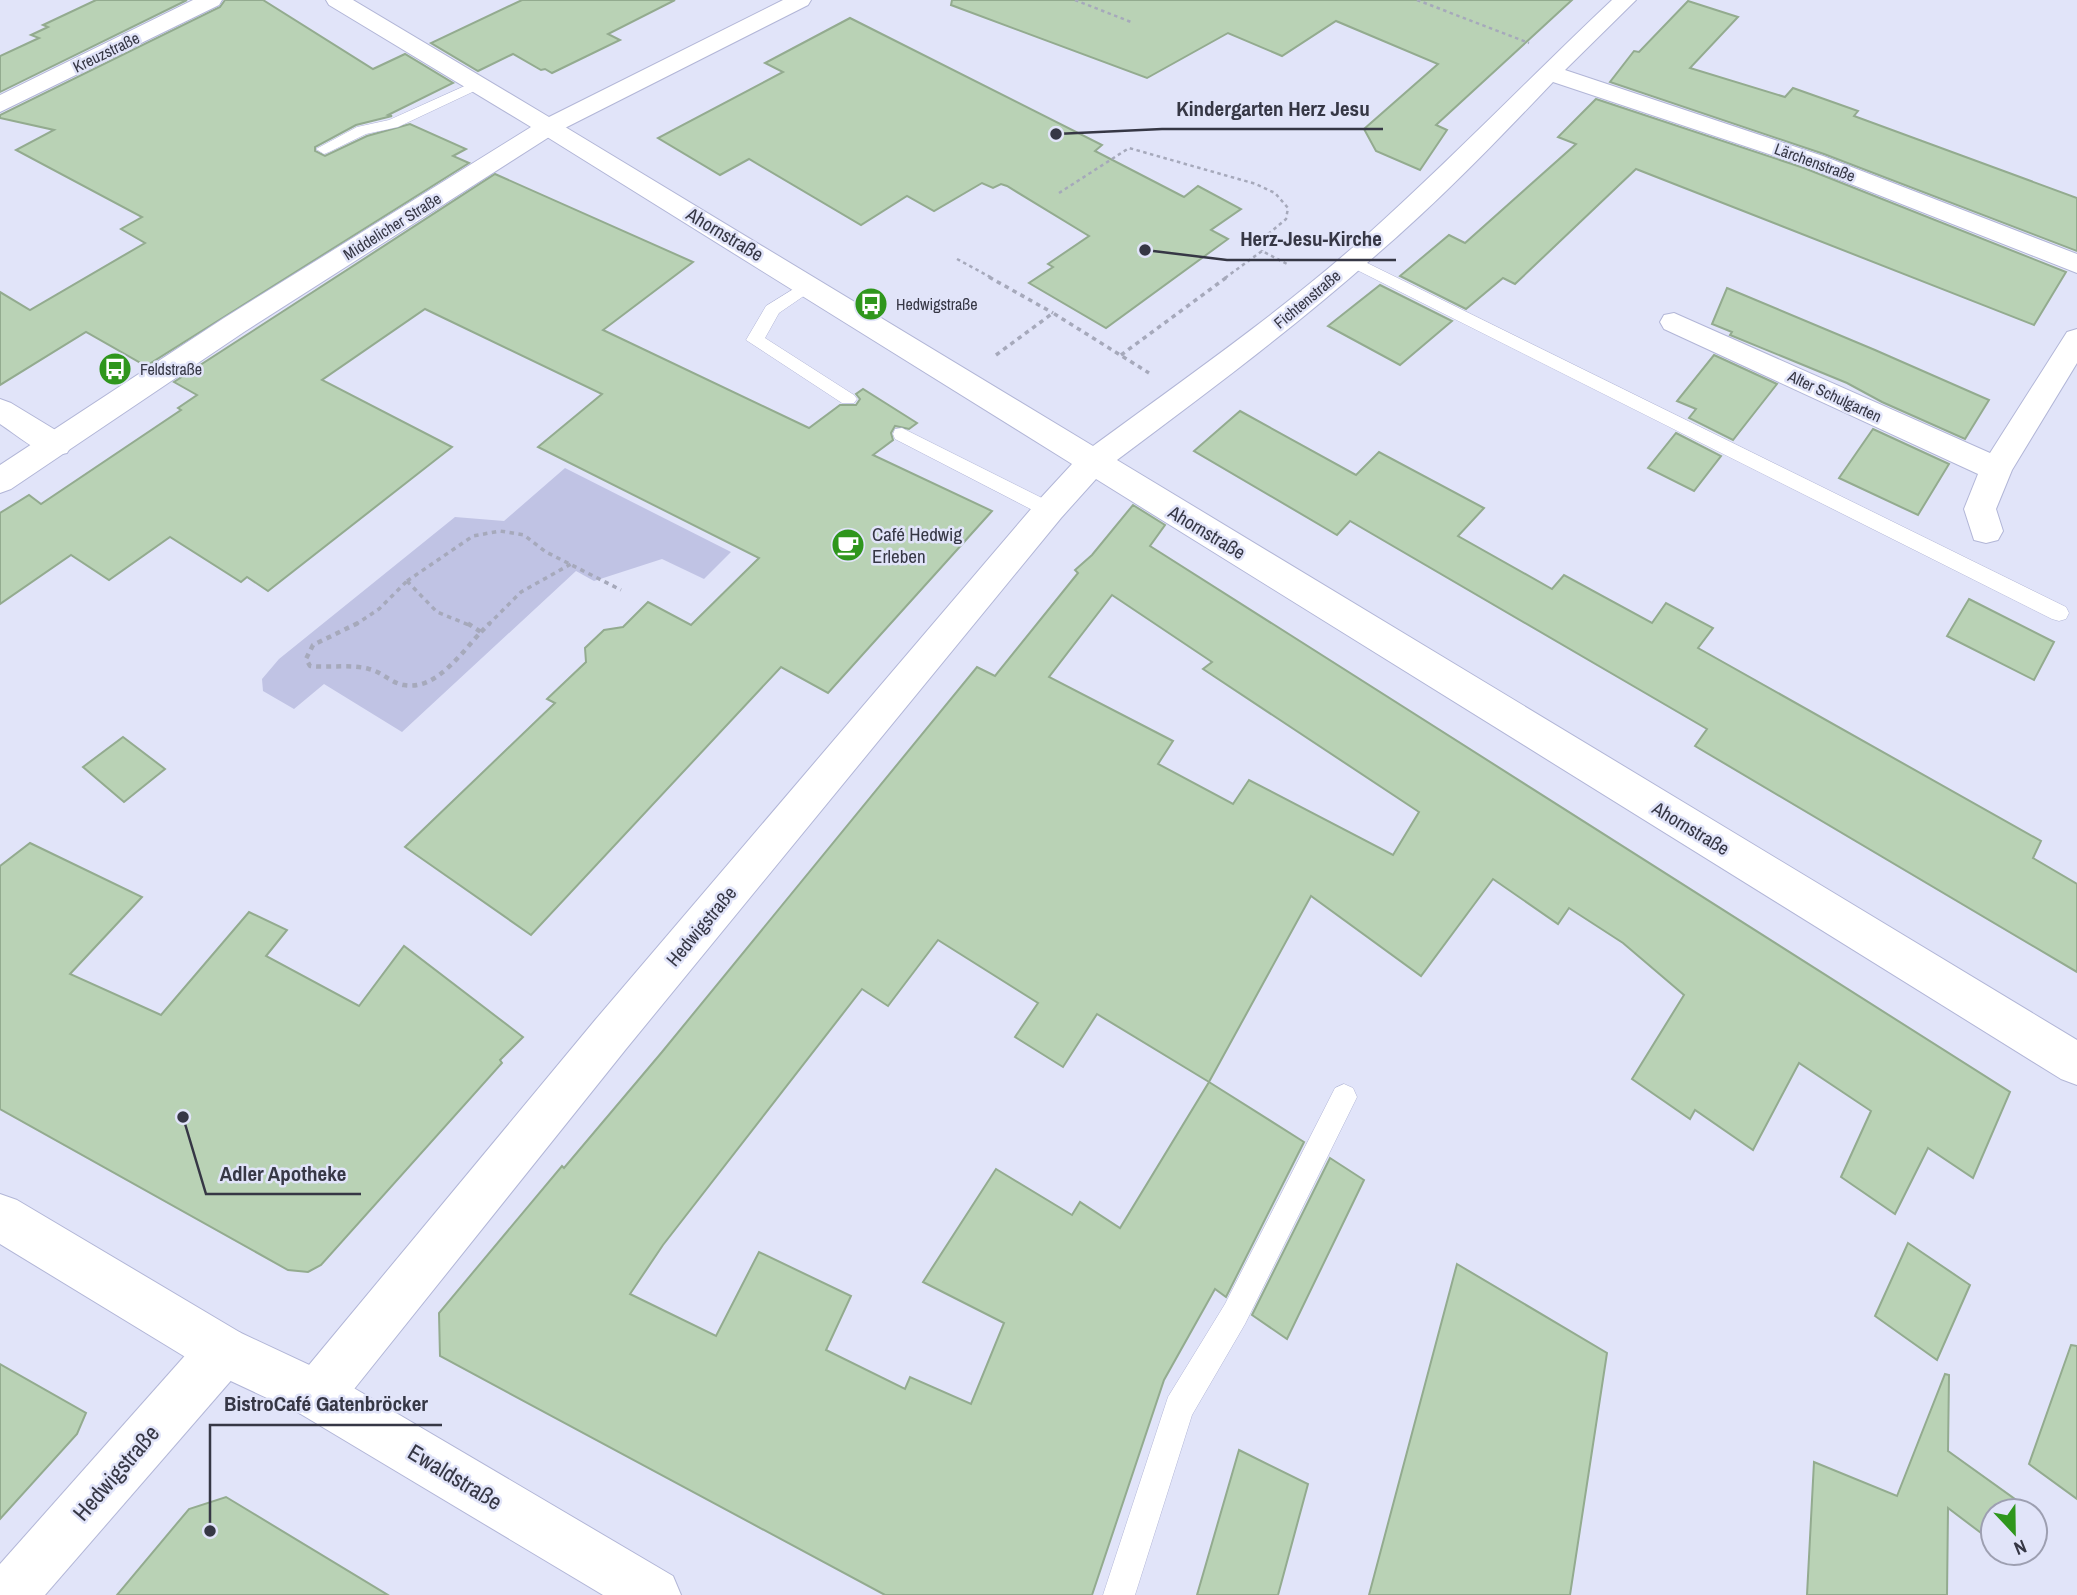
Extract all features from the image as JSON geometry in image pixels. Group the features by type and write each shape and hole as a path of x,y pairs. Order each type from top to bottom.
{"street":[{"name":"Kreuzstraße","path":"0,105 211,0"},
{"name":"Ahornstraße","path":"337,0 808,285 2077,1063"},
{"name":"Middelicher Straße","path":"0,481 234,325 548,127 800,0"},
{"name":"Fichtenstraße","path":"1093,462 1250,346 1353,261 1456,168 1625,0"},
{"name":"Lärchenstraße","path":"1557,65 1814,161 2077,264"},
{"name":"Alter Schulgarten","path":"1674,322 1996,469"},
{"path":"1986,531 1980,509 1996,469 2077,339"},
{"path":"0,410 56,445"},
{"name":"Hedwigstraße","path":"317,1395 611,1034 1049,510 1093,462"},
{"name":"Ewaldstraße","path":"0,1217 223,1351 317,1395 654,1595"},
{"name":"Hedwigstraße","path":"9,1595 223,1351"}],"lane":[{"path":"324,149 362,130 393,124 478,84"},
{"path":"1353,261 2059,613"},
{"path":"808,285 772,310 755,340 848,399"},
{"path":"902,433 1049,510"},
{"path":"1119,1595 1178,1408 1235,1314 1343,1097"}],"path":[{"path":"1075,0 1131,22"},
{"path":"1418,0 1557,65"},
{"path":"1059,193 1129,148 1270,189 1282,198 1288,208 1286,219 1267,235 1262,251 1121,355"},
{"path":"1262,251 1326,283"},
{"path":"957,259 1053,313 1184,394"},
{"path":"961,380 1053,313"},
{"path":"571,565 521,592 441,672 423,684 403,685 365,668 310,666 306,659 313,645 363,620 379,609 407,581 473,537 500,531 524,535 546,552 621,590"},
{"path":"407,581 437,612 460,619 481,632"}],"shaded area":[{"path":"565,468 731,552 704,579 662,559 594,581 576,571 402,732 324,684 294,709 263,691 262,679 279,659 455,517 504,521"}],"building":[{"path":"96,0 187,0 0,92 0,56 39,38 31,35 48,27 43,25"},
{"path":"225,0 263,0 373,69 405,54 453,83 388,115 392,116 356,125 315,147 315,151 325,156 367,136 410,124 466,149 453,156 469,163 146,366 86,332 0,385 0,292 30,310 145,243 121,229 142,217 16,150 54,130 0,118 0,115 220,7"},
{"path":"522,0 675,0 608,34 620,40 552,73 541,70 513,54 478,71 431,43"},
{"path":"952,0 1572,0 1436,125 1447,130 1420,170 1376,151 1364,129 1438,64 1336,21 1282,56 1228,33 1147,78 951,5"},
{"path":"1688,1 1738,17 1690,68 1785,97 1793,88 1858,111 1854,116 2077,198 2077,251 1824,154 1610,82 1634,51 1639,52"},
{"path":"850,18 1102,145 1095,151 1184,197 1198,186 1241,209 1211,230 1228,239 1106,328 1029,283 1053,267 1048,264 1089,236 1007,186 1001,184 993,188 982,183 934,211 907,196 861,225 749,159 720,175 658,138 783,72 765,63"},
{"path":"1596,99 1804,168 2066,272 2034,325 1636,169 1515,284 1503,278 1466,309 1400,276 1449,235 1465,243 1576,144 1558,137"},
{"path":"495,174 693,262 603,330 809,428 840,405 856,405 860,399 856,394 863,389 917,423 909,429 895,426 891,433 893,440 873,455 992,511 828,693 781,667 531,935 405,847 555,703 547,699 586,662 585,648 604,630 623,627 648,602 691,625 759,558 538,447 602,394 425,309 322,380 452,447 268,591 247,577 241,582 170,537 109,580 71,555 0,604 0,513 29,495 41,504 181,410 178,408 197,395 174,382"},
{"path":"1380,285 1452,321 1400,365 1328,326"},
{"path":"1727,288 1989,400 1965,439 1882,402 1847,383 1730,335 1732,332 1712,324"},
{"path":"1714,355 1777,384 1733,440 1689,418 1696,409 1677,401"},
{"path":"1240,411 1356,475 1379,452 1484,508 1458,536 1552,589 1564,575 1652,623 1666,603 1713,628 1698,648 2041,841 2033,858 2077,884 2077,972 1695,746 1707,729 1350,521 1337,535 1194,451"},
{"path":"1873,429 1949,464 1918,515 1839,478"},
{"path":"1676,433 1721,456 1694,491 1648,468"},
{"path":"1133,505 1165,525 1150,546 2010,1092 1973,1178 1928,1148 1895,1214 1841,1177 1871,1111 1799,1063 1753,1150 1695,1110 1690,1119 1632,1079 1684,995 1623,943 1569,908 1558,924 1493,879 1421,976 1311,896 1209,1082 1304,1142 1226,1297 1215,1289 1164,1380 1092,1595 885,1595 440,1356 439,1313 662,1052 977,667 995,676 1078,573 1075,570 1092,555","holes":["1112,595 1212,662 1203,669 1419,812 1393,855 1249,780 1233,804 1158,764 1173,741 1049,677","938,940 1038,1003 1015,1037 1063,1067 1097,1014 1209,1082 1120,1228 1080,1202 1072,1215 996,1169 923,1282 1004,1323 971,1404 910,1377 905,1389 826,1350 851,1296 759,1252 716,1336 630,1294 663,1245 862,989 888,1006"]},
{"path":"1969,599 2054,642 2034,680 1947,636"},
{"path":"123,737 165,769 124,802 83,767"},
{"path":"30,843 142,897 70,974 161,1015 249,912 287,930 266,956 359,1006 404,946 523,1037 321,1265 308,1272 288,1270 0,1109 0,866"},
{"path":"1330,1158 1364,1180 1287,1339 1252,1315"},
{"path":"1908,1243 1970,1285 1937,1360 1875,1316"},
{"path":"1457,1264 1607,1353 1570,1595 1369,1595"},
{"path":"2071,1345 2077,1346 2077,1499 2029,1464"},
{"path":"0,1364 86,1413 77,1434 0,1519"},
{"path":"1945,1374 1949,1375 1948,1451 2012,1497 1979,1497 1979,1531 1948,1508 1947,1595 1807,1595 1814,1462 1897,1496"},
{"path":"1239,1450 1308,1484 1278,1595 1197,1595"},
{"path":"226,1497 388,1595 117,1595 189,1509"}],"place":[{"name":"Kindergarten Herz Jesu","path":"1056,134"},
{"name":"Herz-Jesu-Kirche","path":"1145,250"},
{"name":"Hedwigstraße","path":"871,304"},
{"name":"Feldstraße","path":"115,369"},
{"name":"Café Hedwig Erleben","path":"848,545"},
{"name":"Adler Apotheke","path":"183,1117"},
{"name":"BistroCafé Gatenbröcker","path":"210,1531"}]}
